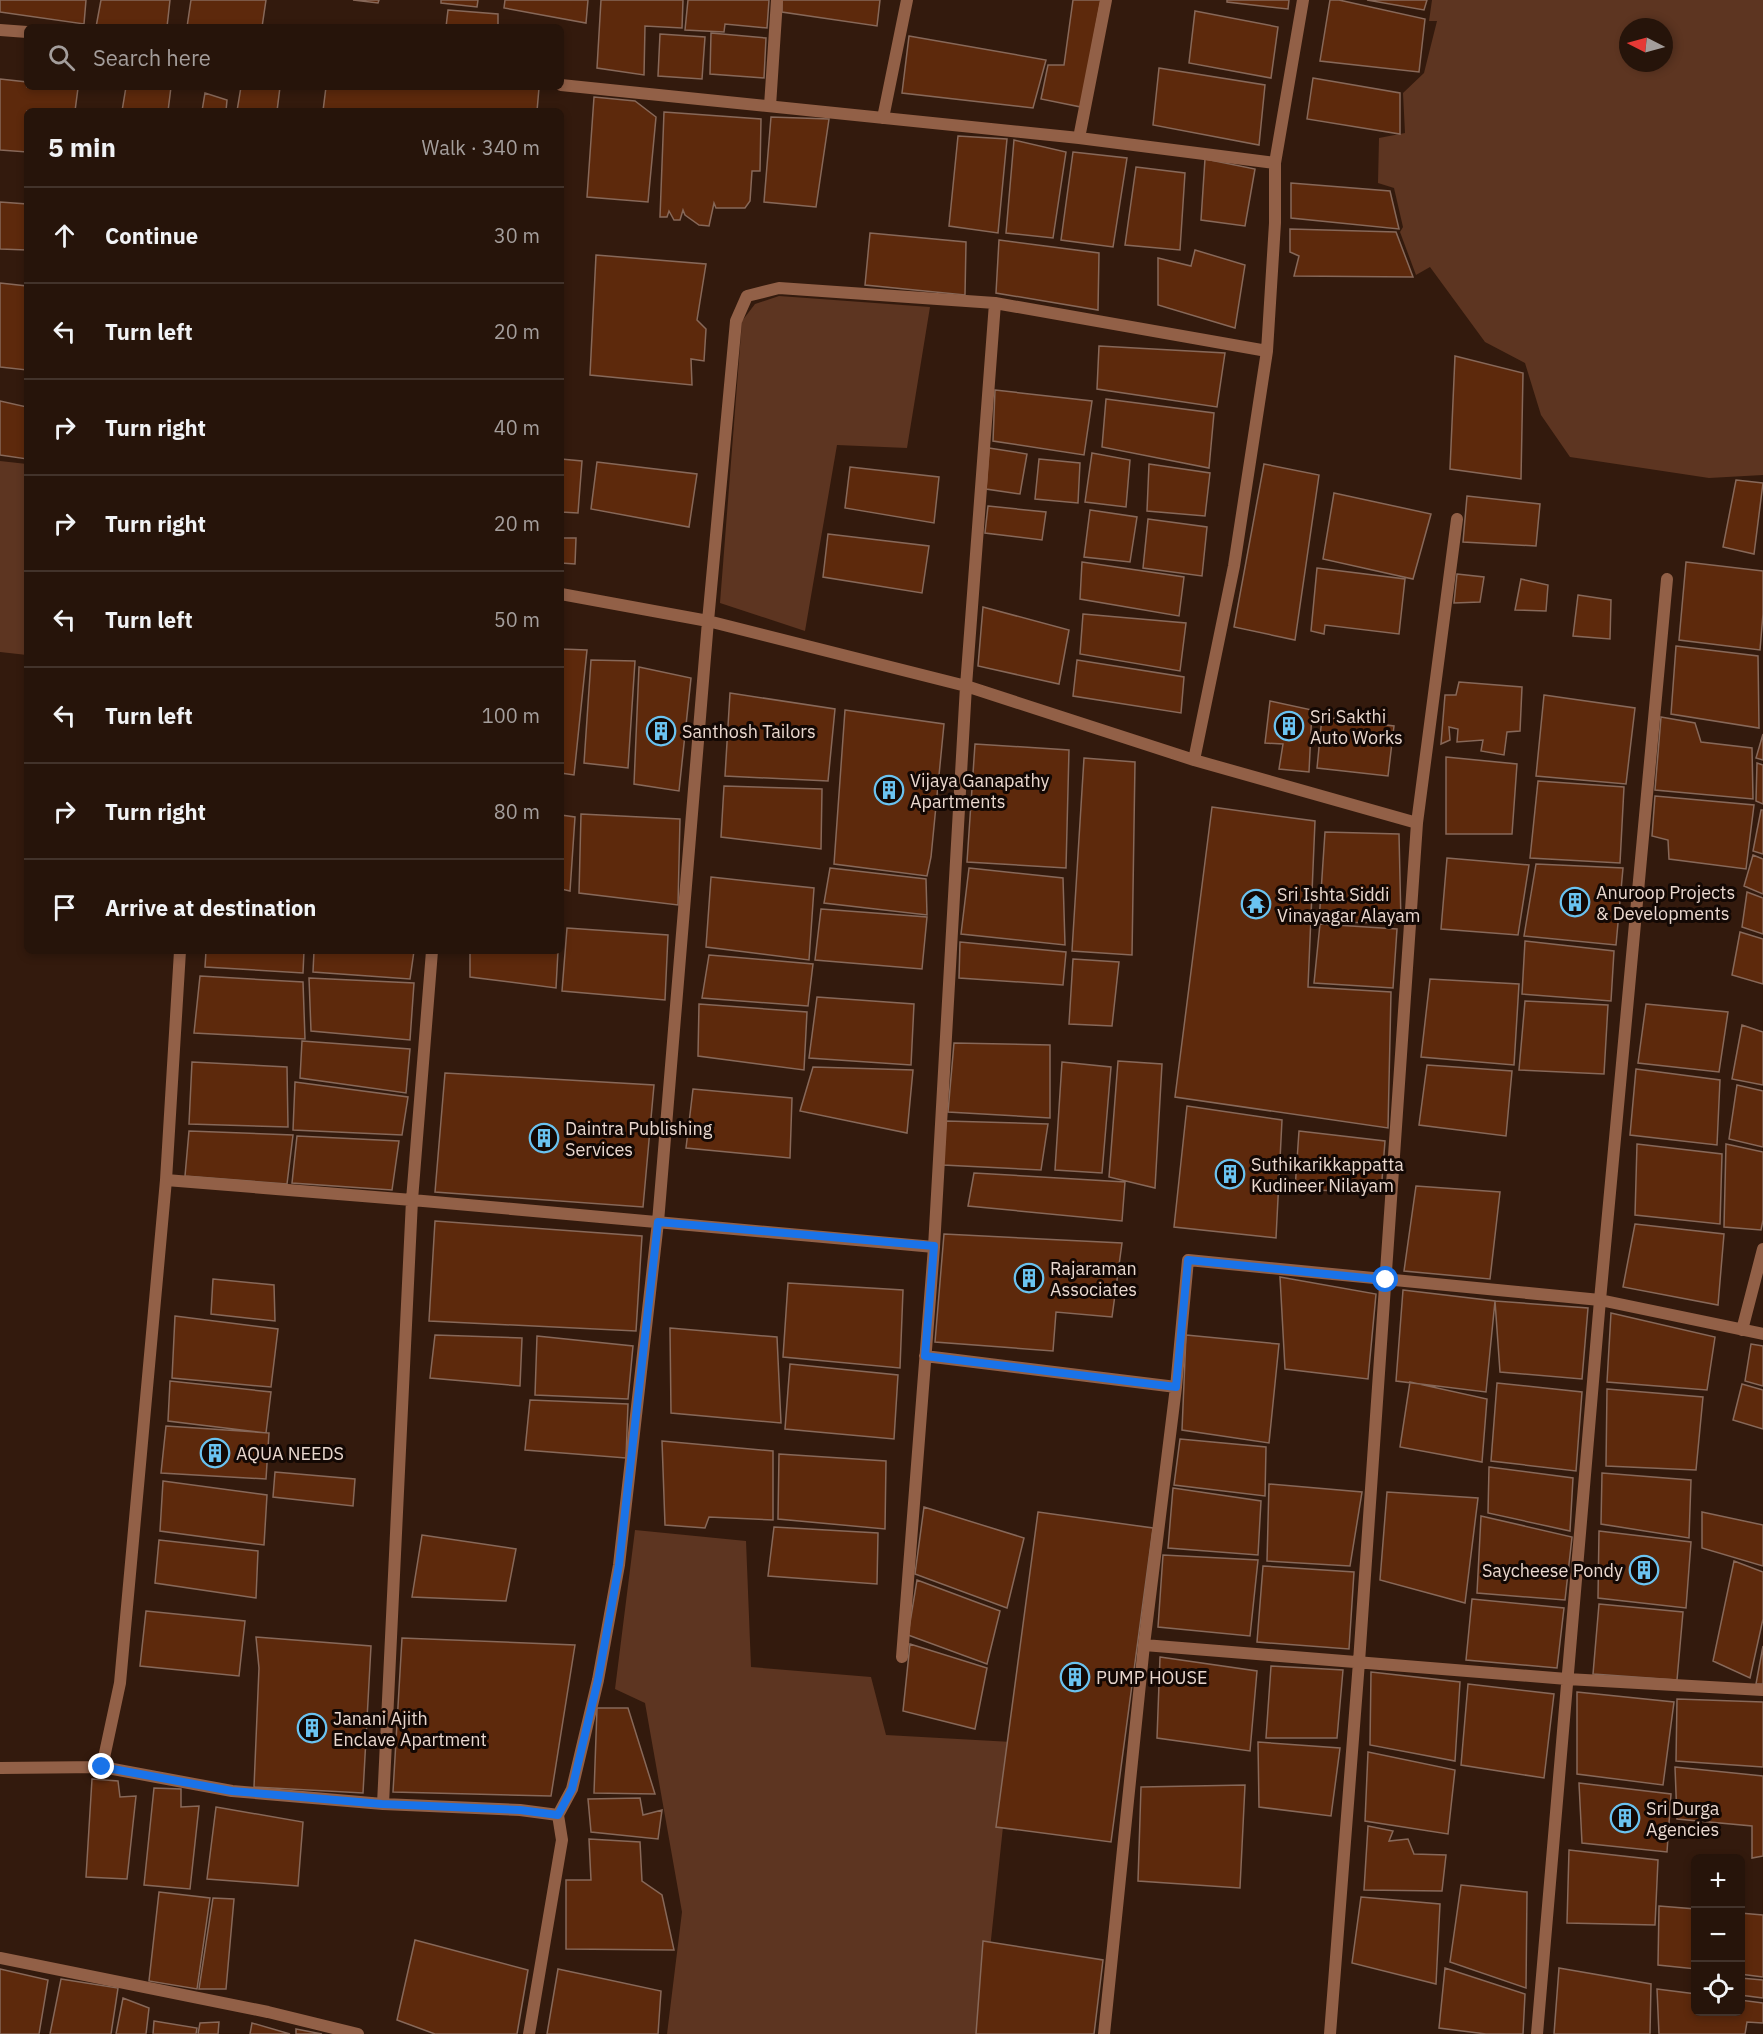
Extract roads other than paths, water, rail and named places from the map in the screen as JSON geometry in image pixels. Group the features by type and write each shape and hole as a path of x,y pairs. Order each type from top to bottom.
{"street":[{"path":"770,106 777,0"},
{"path":"883,118 907,0"},
{"path":"1079,138 1106,0"},
{"path":"1194,760 1234,566 1267,351 1275,223 1275,163 1303,0"},
{"path":"0,30 24,32"},
{"path":"564,86 1079,138 1275,163"},
{"path":"529,2034 562,1840 558,1815 572,1789 575,1778 598,1680 619,1565 658,1222 708,621 736,321 747,296 779,288 995,303 1267,351"},
{"path":"902,1657 934,1246 966,686 995,303"},
{"path":"1330,2034 1359,1662 1417,823 1457,519"},
{"path":"1537,2034 1600,1300 1667,579"},
{"path":"564,595 708,621 966,686 1194,760 1417,823"},
{"path":"102,1767 120,1683 166,1180 180,954"},
{"path":"382,1804 412,1200 432,954"},
{"path":"166,1180 934,1246"},
{"path":"1742,1330 1763,1249"},
{"path":"1104,2034 1144,1645 1176,1387 1188,1260 1600,1300 1763,1334"},
{"path":"925,1356 1176,1387"},
{"path":"1144,1645 1567,1678 1763,1690"},
{"path":"0,1768 102,1767 232,1791 382,1804 520,1810 558,1815"},
{"path":"0,1958 268,2012 358,2034"}],"place":[{"name":"Sri Sakthi Auto Works","path":"1289,726"},
{"name":"Santhosh Tailors","path":"661,731"},
{"name":"Vijaya Ganapathy Apartments","path":"889,790"},
{"name":"Anuroop Projects & Developments","path":"1575,902"},
{"name":"Sri Ishta Siddi Vinayagar Alayam","path":"1256,904"},
{"name":"Daintra Publishing Services","path":"544,1138"},
{"name":"Suthikarikkappatta Kudineer Nilayam","path":"1230,1174"},
{"name":"Rajaraman Associates","path":"1029,1278"},
{"name":"AQUA NEEDS","path":"215,1453"},
{"name":"Saycheese Pondy","path":"1644,1570"},
{"name":"PUMP HOUSE","path":"1075,1677"},
{"name":"Janani Ajith Enclave Apartment","path":"312,1728"},
{"name":"Sri Durga Agencies","path":"1625,1818"}]}
